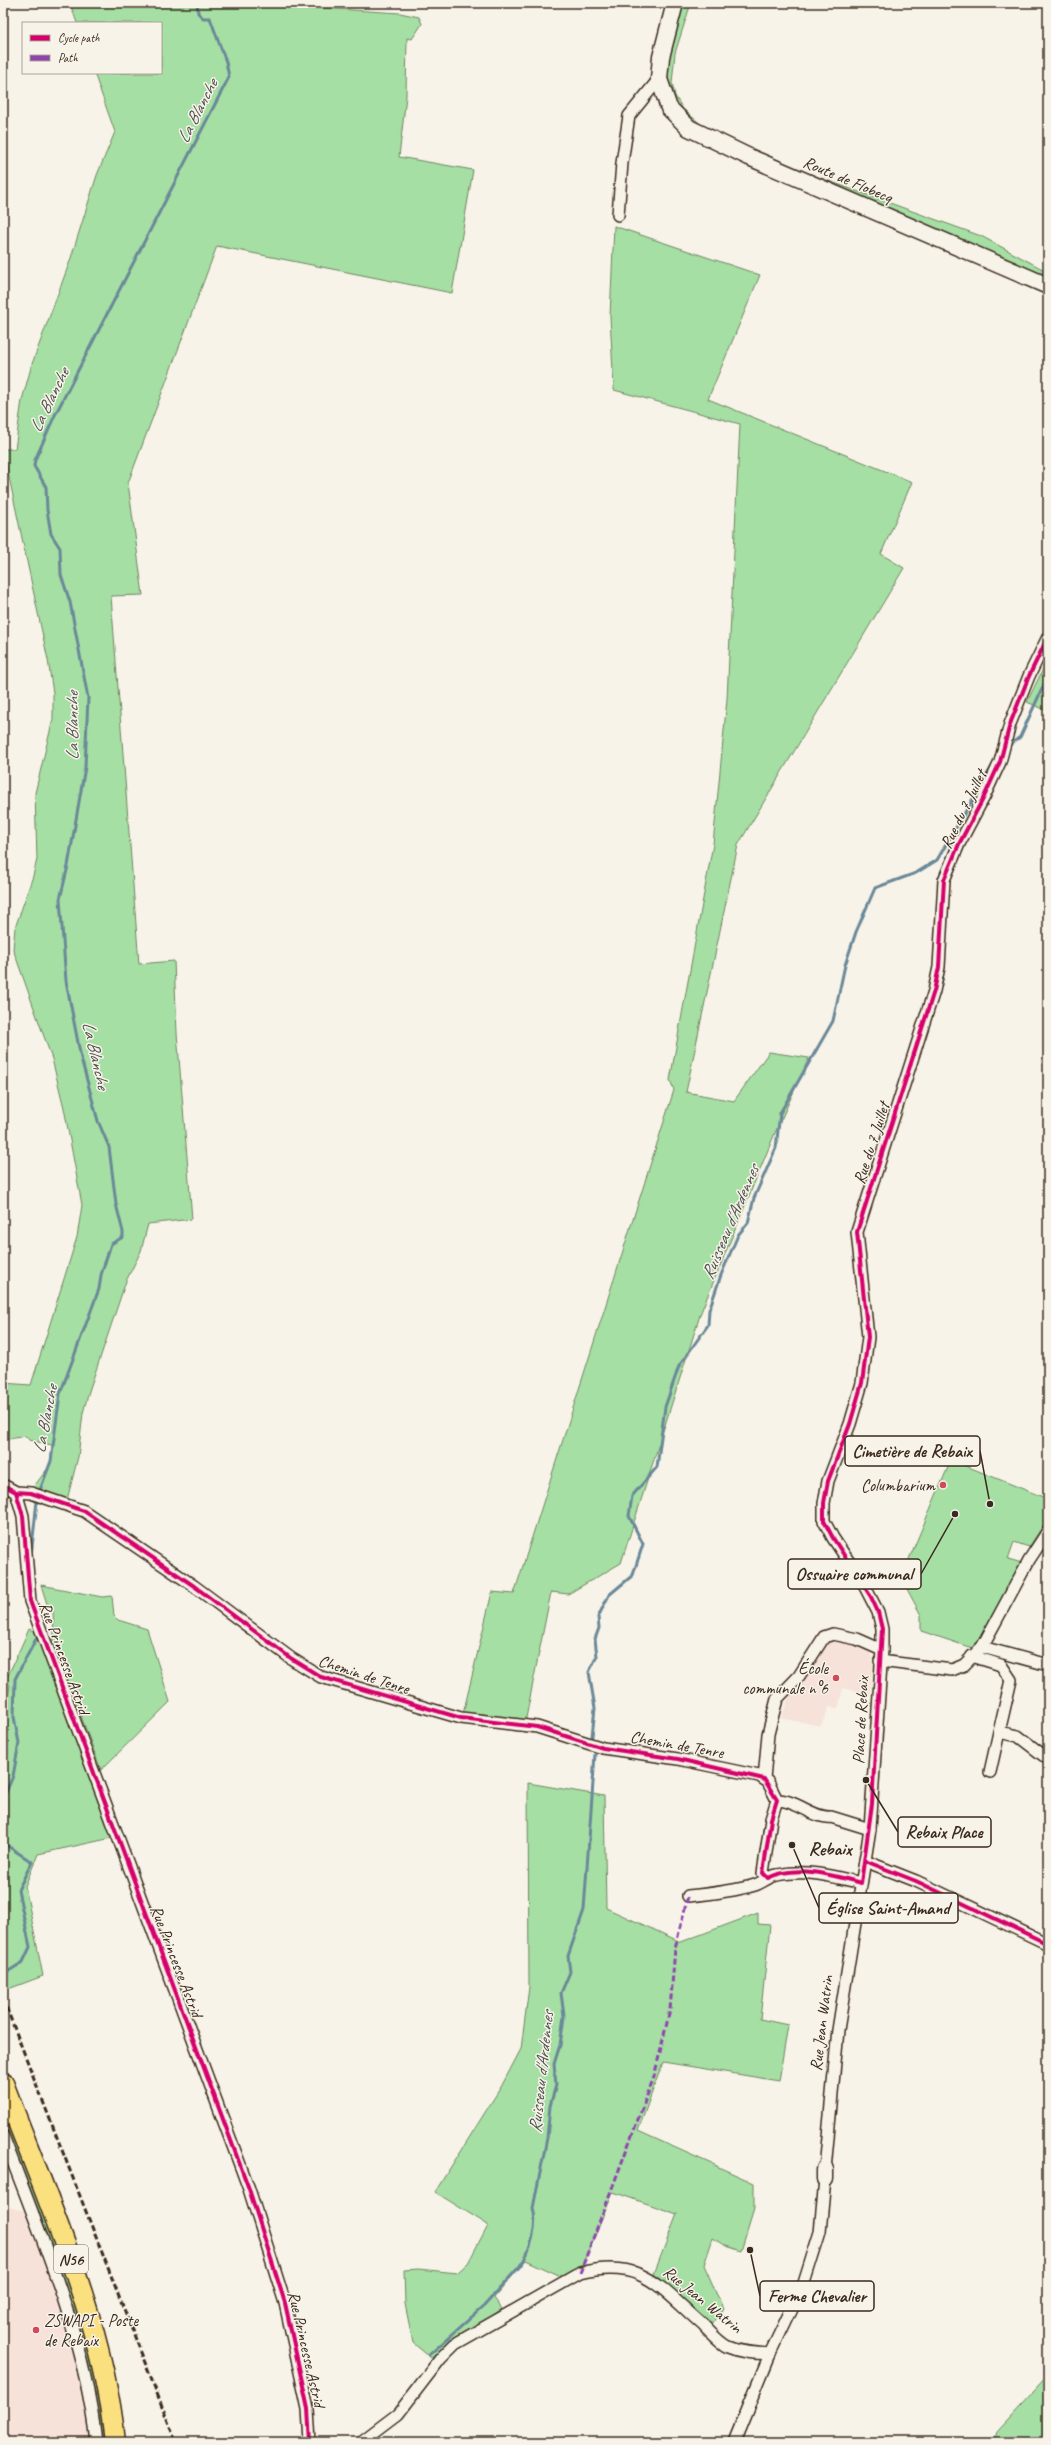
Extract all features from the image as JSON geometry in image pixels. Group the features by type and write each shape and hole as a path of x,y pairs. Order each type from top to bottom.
{"highway":[{"name":"N56","path":"3,2084 85,2303 105,2380 115,2442"}],"street":[{"name":"Route de Flobecq","path":"675,3 661,57 660,79 665,99 675,116 689,128 704,137 1048,286"},
{"path":"618,215 622,163 629,116 660,79"},
{"name":"Rue du 7 Juillet","path":"880,1661 882,1650 882,1629 878,1612 871,1597 833,1538 824,1521 824,1503 828,1481 850,1424 862,1382 868,1337 857,1232 934,991 939,967 944,880 959,844 984,797 1000,762 1010,724 1029,676 1048,637"},
{"name":"Chemin de Tenre","path":"3,1485 16,1492 31,1492 84,1511 194,1586 292,1659 321,1677 461,1718 537,1727 603,1748 678,1759 764,1779"},
{"name":"Rue Princesse Astrid","path":"16,1492 23,1516 30,1601 250,2189 285,2303 308,2409 310,2442"},
{"path":"880,1661 952,1670 964,1665 982,1647 1029,1560 1048,1531"},
{"path":"768,1878 763,1873 764,1862 776,1800 764,1779 768,1734 777,1699 799,1676 824,1637 833,1634 856,1639 882,1650"},
{"path":"982,1647 1048,1665"},
{"path":"972,1656 1001,1665 1011,1680 990,1772"},
{"name":"Place de Rebaix","path":"862,1883 870,1829 880,1661"},
{"path":"999,1732 1018,1736 1048,1758"},
{"path":"776,1800 794,1803 825,1818 831,1817 870,1829"},
{"path":"865,1861 916,1881 1048,1944"},
{"path":"688,1896 755,1885 775,1875 815,1872 862,1883"},
{"name":"Rue Jean Watrin","path":"361,2442 398,2414 441,2358 455,2344 580,2273 601,2268 618,2268 638,2272 654,2282 727,2347 747,2353 770,2354 804,2283 820,2232 838,2030 862,1883"},
{"path":"3,2136 47,2250 68,2312 89,2389 96,2442"},
{"path":"734,2442 770,2354"}],"shaded area":[{"name":"École communale n°6","path":"828,1640 857,1644 870,1651 873,1664 870,1695 843,1688 838,1708 829,1707 821,1726 781,1718 791,1691"},
{"name":"ZSWAPI - Poste de Rebaix","path":"3,2206 26,2211 64,2312 83,2382 92,2442 3,2441"}],"green space":[{"path":"70,3 304,3 304,7 400,13 419,17 422,24 412,39 407,38 406,96 399,157 473,170 452,293 217,246 128,483 143,595 111,596 139,964 174,961 177,1033 192,1219 148,1224 141,1251 126,1281 89,1391 83,1413 78,1457 67,1500 32,1489 51,1464 52,1445 29,1440 26,1436 3,1440 3,1383 31,1385 77,1237 82,1205 64,1108 52,1059 13,949 15,928 33,876 37,859 35,793 53,719 53,693 48,660 3,449 15,449 22,400 32,364 70,261 97,175 115,132 94,74 162,74 162,22 77,22"},
{"path":"678,3 691,3 675,53 672,83 675,96 683,109 710,132 793,168 981,236 1048,272 1048,281 715,138 678,111 664,70"},
{"path":"614,226 760,275 708,399 912,482 881,554 904,568 738,845 686,1092 734,1101 769,1052 809,1058 775,1133 701,1312 621,1563 568,1594 551,1592 525,1723 463,1714 492,1592 514,1594 674,1090 670,1080 713,844 727,699 740,424 614,390 610,317"},
{"path":"1048,659 1048,711 1027,702"},
{"path":"951,1460 1048,1499 1048,1518 1029,1547 1014,1542 1008,1559 1022,1563 984,1632 972,1648 921,1631 921,1615 901,1578"},
{"path":"41,1585 102,1597 112,1596 114,1616 118,1620 147,1629 170,1702 101,1770 52,1638 54,1637 53,1611 47,1604"},
{"path":"29,1629 35,1632 40,1641 112,1838 38,1854 25,1886 43,1976 11,1988 6,1986 3,1979 3,1792 6,1769 3,1760 8,1744 5,1707 10,1686 6,1680"},
{"path":"528,1783 604,1796 606,1908 681,1942 758,1913 758,1924 770,1925 760,2019 788,2025 779,2081 663,2062 638,2131 754,2183 754,2209 741,2251 725,2246 713,2238 704,2265 723,2308 713,2324 654,2274 677,2214 613,2192 581,2268 563,2277 526,2260 494,2298 502,2309 431,2358 413,2343 405,2304 404,2270 419,2269 457,2273 468,2263 488,2225 435,2192 501,2087 521,2049 529,1987"},
{"path":"3,2108 81,2317 97,2384 106,2442 100,2442 29,2194 3,2126"},
{"path":"1048,2376 1048,2442 993,2442 997,2431"}],"waterway":[{"name":"La Blanche","path":"40,1490 51,1461 60,1394 99,1289 101,1275 111,1244 123,1237 123,1232 116,1204 109,1147 98,1121 81,1058 66,981 60,899 68,866 85,767 88,698 70,602 61,575 60,548 51,534 47,510 46,487 34,466 35,460 55,415 229,77 226,62 210,18 203,18 198,13 197,3"},
{"name":"Ruisseau d'Ardennes","path":"1008,746 1020,737 1048,676"},
{"name":"Ruisseau d'Ardennes","path":"592,1736 595,1708 589,1672 597,1656 595,1639 599,1628 598,1617 609,1595 633,1575 643,1544 629,1516 632,1496 657,1467 665,1407 679,1366 708,1325 709,1310 721,1275 738,1235 748,1223 754,1198 776,1148 780,1113 833,1021 845,965 856,932 875,888 916,873 937,860 994,763"},
{"path":"31,1556 37,1501"},
{"name":"La Blanche","path":"3,1824 4,1797 13,1776 19,1743 14,1717 15,1679 36,1639"},
{"name":"Ruisseau d'Ardennes","path":"429,2355 484,2306 520,2266 530,2246 535,2222 533,2208 547,2138 550,2106 556,2085 554,2064 560,2045 564,2016 561,1993 570,1972 568,1956 584,1910 595,1754"},
{"name":"La Blanche","path":"3,1843 32,1862 18,1890 30,1947 23,1962 4,1974"}],"railway":[{"path":"3,1999 176,2442"}],"marked path":[{"path":"580,2273 654,2077 670,2010 675,1948 688,1896"}],"cycle path":[{"path":"3,1485 16,1492 31,1493 84,1511 194,1586 292,1659 321,1677 461,1718 537,1727 603,1748 678,1759 764,1779 777,1800 771,1819 763,1873 768,1878 791,1872 814,1872 861,1883 872,1804 882,1629 878,1612 871,1597 833,1538 824,1521 824,1503 828,1481 850,1424 862,1383 868,1337 857,1232 934,991 939,967 944,880 959,844 984,797 1000,762 1010,724 1029,676 1048,637"},
{"path":"16,1492 23,1516 30,1601 249,2189 285,2303 308,2409 310,2442"},
{"path":"865,1861 916,1881 1048,1944"}],"place":[{"name":"Columbarium","path":"943,1485"},
{"name":"Cimetière de Rebaix","path":"990,1504"},
{"name":"Ossuaire communal","path":"955,1514"},
{"name":"École communale n°6","path":"836,1678"},
{"name":"Rebaix Place","path":"866,1780"},
{"name":"Église Saint-Amand","path":"792,1845"},
{"name":"Ferme Chevalier","path":"750,2250"},
{"name":"ZSWAPI - Poste de Rebaix","path":"36,2330"}],"district":[{"name":"Rebaix","path":"830,1848"}]}
